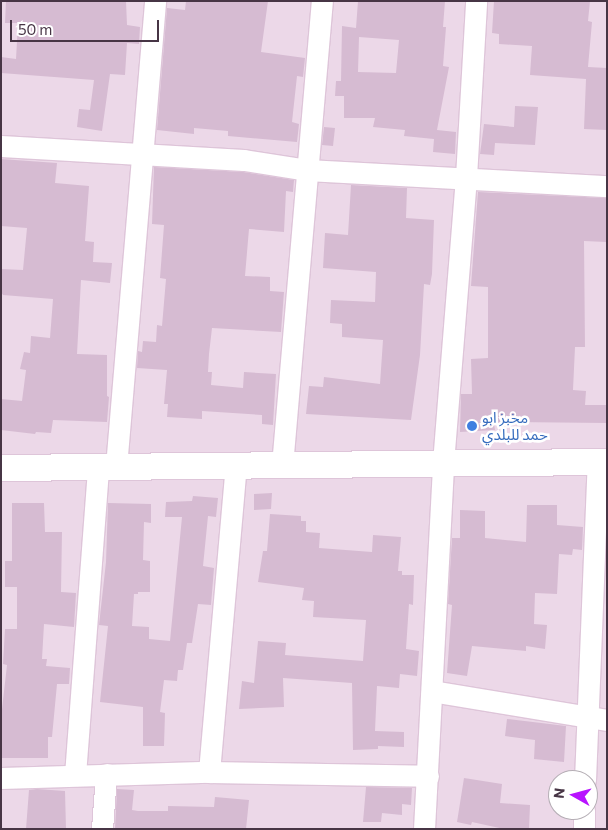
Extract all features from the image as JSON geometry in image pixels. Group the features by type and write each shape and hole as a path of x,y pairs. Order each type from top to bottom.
{"street":[{"path":"75,775 142,154 155,1"},
{"path":"282,466 322,1"},
{"path":"424,829 443,462 466,177 476,1"},
{"path":"1,146 244,160 308,170 607,186"},
{"path":"1,468 282,466 443,462 602,462 597,718 587,770"},
{"path":"210,772 236,466"},
{"path":"432,691 597,718"},
{"path":"1,778 210,772 428,776"},
{"path":"102,829 106,774"}],"shaded area":[{"path":"1,1 607,1 607,829 1,829"}],"building":[{"path":"6,1 126,1 127,25 140,27 139,44 127,43 125,75 110,74 102,131 77,127 79,109 90,110 94,80 1,73 1,57 16,59 18,23 5,23"},
{"path":"186,1 268,1 261,52 305,58 303,77 297,76 292,122 299,124 297,142 228,136 228,131 194,128 194,134 157,130 167,8 185,10"},
{"path":"358,1 445,1 443,27 446,27 443,66 449,67 437,130 456,132 455,154 433,152 434,139 404,136 405,130 373,127 375,118 344,118 344,96 335,96 336,81 341,81 342,26 356,28","holes":["359,37 399,40 396,73 358,72"]},
{"path":"494,1 590,1 588,21 592,22 588,67 607,68 607,130 584,129 586,79 530,75 532,46 499,44 499,34 492,33"},
{"path":"515,106 538,107 535,145 495,143 494,155 480,154 484,124 514,127"},
{"path":"324,127 335,128 333,146 322,145"},
{"path":"1,159 57,163 55,183 89,186 85,241 94,242 93,262 112,263 110,283 81,280 77,354 107,355 107,396 109,397 107,422 53,420 51,433 36,432 35,434 1,430 1,399 22,401 26,370 20,369 24,352 30,353 31,336 50,338 53,299 3,295 1,292 1,269 23,270 27,228 1,226"},
{"path":"154,167 243,172 294,180 293,192 286,191 284,232 249,229 245,276 270,277 270,291 284,292 281,332 212,328 209,354 208,372 212,372 211,385 243,388 244,372 276,374 273,425 262,424 262,415 202,411 202,419 167,417 168,404 164,404 167,370 137,368 138,351 142,352 143,341 156,342 157,325 162,326 166,279 160,278 164,225 152,224"},
{"path":"351,185 407,188 406,218 434,220 432,274 430,285 424,284 420,355 411,420 306,414 309,386 323,387 324,377 380,384 383,340 342,337 342,324 330,323 331,300 375,302 376,272 323,268 325,233 348,235"},
{"path":"478,192 607,198 606,242 584,241 585,347 575,347 573,390 586,391 585,405 607,405 607,423 511,422 494,424 495,430 460,432 461,394 472,394 471,359 488,358 488,287 471,286"},
{"path":"272,493 271,509 254,510 254,494"},
{"path":"193,496 218,498 216,517 208,516 203,566 214,568 211,605 198,604 192,643 187,643 183,670 178,670 177,681 164,680 160,712 165,713 164,746 143,746 143,707 100,702 108,626 99,625 106,562 108,503 151,504 151,523 144,522 143,560 150,561 150,592 134,594 132,626 149,627 149,639 170,641 182,517 165,517 166,502 192,501"},
{"path":"12,503 44,503 45,532 62,532 61,592 76,593 74,627 44,624 42,659 47,659 46,666 70,668 69,684 57,684 52,737 48,737 48,758 1,758 1,718 7,665 3,664 5,629 17,629 17,587 5,587 5,561 12,561"},
{"path":"527,505 557,505 557,525 583,527 582,550 573,549 572,555 559,554 557,594 535,593 534,624 547,625 545,649 526,646 526,651 472,646 467,676 447,673 452,605 448,604 452,538 460,538 460,510 485,511 485,538 526,542"},
{"path":"270,514 301,516 301,521 306,521 306,532 320,533 319,548 372,552 373,535 401,537 398,571 402,571 402,575 414,575 413,605 409,604 406,649 419,651 417,676 400,674 399,688 377,686 375,731 404,732 404,747 378,746 378,749 353,750 352,683 283,678 284,707 239,709 242,681 254,683 258,641 286,643 285,655 363,661 366,620 313,617 314,601 302,600 304,588 258,582 263,551 267,551"},
{"path":"507,719 566,726 564,762 534,759 535,740 505,736"},
{"path":"464,778 502,784 500,803 530,805 529,829 504,829 472,822 471,825 457,822"},
{"path":"366,787 412,788 411,805 402,804 402,815 382,813 381,822 363,822"},
{"path":"117,789 134,790 132,810 138,811 168,811 168,806 214,807 215,797 249,800 246,829 115,829"},
{"path":"29,790 65,791 66,829 26,829"}],"place":[{"name":"مخبز ابو حمد للبلدي","path":"472,426"}]}
